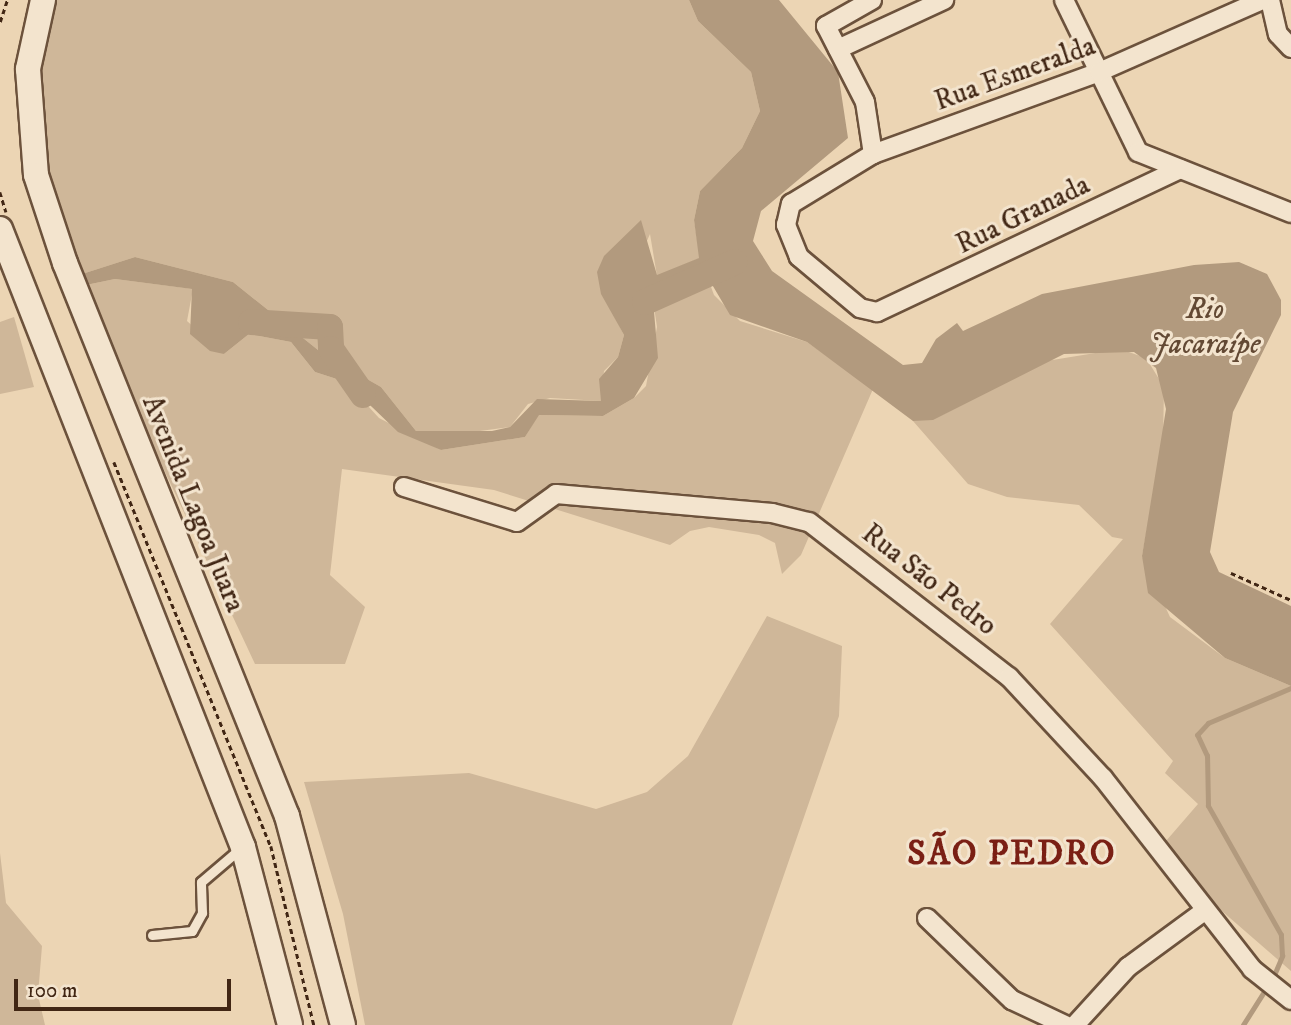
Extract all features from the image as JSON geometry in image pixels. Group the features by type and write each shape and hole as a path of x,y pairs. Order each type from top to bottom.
{"main road":[{"name":"Avenida Lagoa Juara","path":"43,0 28,69 36,175 65,263 287,816 343,1025"},
{"path":"0,229 243,847 290,1025"}],"street":[{"path":"872,0 827,22 865,102 873,154"},
{"path":"838,49 944,0"},
{"path":"1064,0 1138,152 1291,213"},
{"name":"Rua Esmeralda","path":"890,309 860,308 799,257 786,225 791,204 873,154 1099,72 1262,0"},
{"path":"1270,0 1278,34 1291,48"},
{"name":"Rua Granada","path":"890,309 1180,169"},
{"name":"Rua São Pedro","path":"404,487 517,522 556,494 772,513 809,522 1009,677 1103,778 1203,912 1265,982 1291,1000"},
{"path":"1075,1025 1128,967 1203,912"},
{"path":"927,918 1012,1000 1065,1025"}],"lane":[{"path":"152,935 192,931 202,913 201,882 243,847"}],"path":[{"path":"0,22 7,0"},
{"path":"1231,573 1291,600"}],"shaded area":[{"path":"56,0 689,0 698,21 751,72 760,111 742,148 700,191 694,220 700,258 657,276 650,234 614,316 624,335 618,357 604,371 601,401 550,398 528,404 510,427 442,436 416,431 381,387 323,354 233,282 135,257 82,274 48,191 38,111 44,31"},
{"path":"707,276 714,295 740,321 807,342 873,389 801,555 782,574 775,543 759,535 709,527 690,531 670,545 494,490 342,469 330,575 365,607 345,664 255,664 128,393 86,285 115,279 193,289 187,321 224,354 249,334 291,342 315,372 346,382 379,418 441,450 525,437 538,415 603,416 634,398 646,386 657,327 653,300"},
{"path":"14,317 34,387 0,394 0,322"},
{"path":"1120,349 1146,358 1164,387 1163,442 1142,556 1170,617 1225,658 1291,686 1291,971 1215,905 1166,841 1198,804 1165,773 1173,761 1050,624 1123,539 1112,537 1079,505 1007,497 968,484 913,421 942,415 1040,362"},
{"path":"767,616 842,646 839,716 732,1025 365,1025 343,914 304,782 469,773 596,809 647,792 688,756"},
{"path":"0,853 6,903 42,946 38,995 45,1025 0,1025"}],"water":[{"name":"Rio Jacaraípe","path":"689,0 779,0 838,72 848,138 761,211 753,241 772,271 903,365 922,363 936,339 957,323 963,331 1042,294 1194,265 1239,262 1267,274 1281,300 1281,315 1233,412 1210,552 1219,572 1291,606 1291,686 1225,658 1148,593 1142,556 1166,409 1156,368 1134,352 1064,354 933,420 913,421 807,342 730,315 707,276 653,300 658,358 634,398 603,416 539,415 525,437 441,450 398,432 346,382 315,372 291,342 249,334 224,354 210,351 190,334 192,289 115,279 86,285 82,274 135,257 233,282 323,354 381,387 416,431 492,431 510,427 537,399 601,401 599,379 618,357 624,335 601,294 597,272 604,256 641,220 657,275 699,258 694,220 700,191 742,148 760,111 751,72 698,21"}],"waterway":[{"path":"645,302 735,262"},
{"path":"251,322 330,327 331,349 363,395"},
{"path":"1272,980 1282,956 1281,935 1208,806 1207,756 1197,735 1208,723 1291,688"},
{"path":"1243,1025 1267,987"}],"district":[{"name":"SÃO PEDRO","path":"1012,854"}]}
